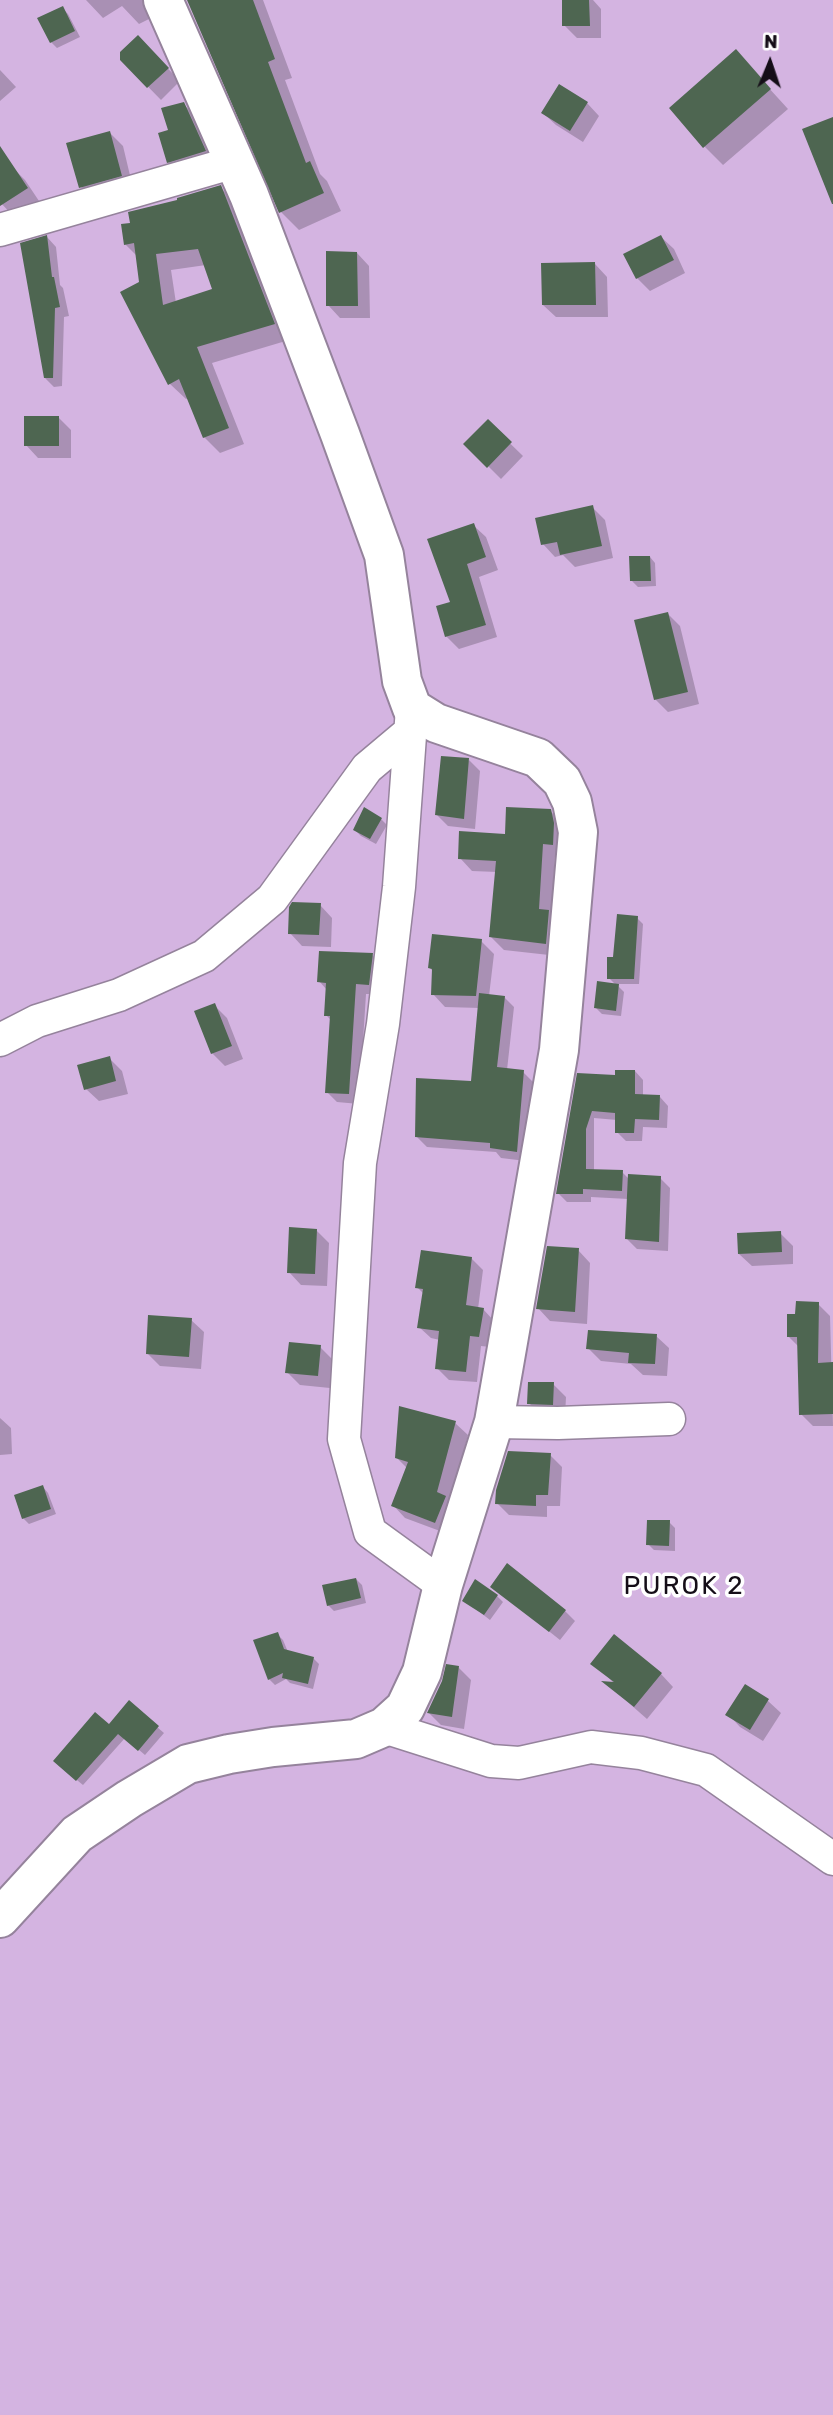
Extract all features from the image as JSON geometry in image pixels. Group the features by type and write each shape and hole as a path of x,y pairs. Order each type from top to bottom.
{"street":[{"path":"163,0 235,162 336,421 384,555 402,681 411,719 396,914 383,1024 360,1163 344,1439 370,1532 443,1585"},
{"path":"0,230 235,162"},
{"path":"0,1040 37,1021 118,995 204,956 272,899 368,768 411,719"},
{"path":"0,1918 77,1834 188,1764 262,1749 356,1739 384,1727 405,1707 422,1672 443,1585 494,1422 559,1050 578,832 572,802 562,780 538,758 436,723 411,719"},
{"path":"494,1422 669,1419"},
{"path":"384,1727 491,1761 519,1763 591,1746 641,1753 706,1769 833,1859"}],"shaded area":[{"path":"0,0 833,0 833,2415 0,2415"}],"building":[{"path":"187,0 253,0 275,59 268,62 306,163 310,161 324,193 279,213"},
{"path":"562,0 589,0 590,26 562,26"},
{"path":"63,6 75,31 50,43 37,18"},
{"path":"138,35 169,68 147,88 120,60 120,52"},
{"path":"736,49 771,89 703,148 669,108"},
{"path":"559,84 588,102 570,131 541,113"},
{"path":"184,102 206,151 167,163 158,133 168,130 161,108"},
{"path":"833,117 833,204 832,204 802,129"},
{"path":"110,131 122,176 79,188 66,143"},
{"path":"0,146 28,188 0,206"},
{"path":"221,185 275,324 197,347 229,428 203,438 179,379 168,385 120,292 139,282 134,243 124,245 121,224 130,223 128,212","holes":["198,249 212,289 163,305 156,254"]},
{"path":"47,235 52,277 60,307 55,308 53,378 44,378 20,243"},
{"path":"661,235 674,260 636,279 623,254"},
{"path":"326,251 357,252 358,306 326,306"},
{"path":"595,262 596,305 542,305 541,263"},
{"path":"24,416 59,416 59,446 24,446"},
{"path":"488,419 512,442 487,468 463,444"},
{"path":"593,505 602,546 560,555 557,542 541,545 535,518"},
{"path":"474,523 486,557 467,564 486,625 445,637 436,606 450,602 427,539"},
{"path":"629,556 650,556 651,581 630,581"},
{"path":"668,612 688,692 654,700 634,620"},
{"path":"441,756 469,758 464,819 435,815"},
{"path":"364,807 382,818 370,839 353,830"},
{"path":"506,807 551,809 554,823 553,845 543,844 539,909 549,910 546,944 489,937 496,861 458,859 459,831 505,834"},
{"path":"292,902 321,903 319,935 288,934 289,907"},
{"path":"617,914 638,916 634,979 607,979 607,957 613,957"},
{"path":"432,934 482,939 476,996 431,995 432,969 428,968"},
{"path":"319,951 373,953 369,985 356,984 349,1094 325,1093 330,1016 324,1016 326,983 317,982"},
{"path":"597,981 619,984 616,1011 594,1008"},
{"path":"479,993 505,996 497,1067 524,1070 517,1152 490,1148 490,1143 415,1137 416,1078 471,1081"},
{"path":"215,1003 232,1046 211,1054 194,1011"},
{"path":"110,1056 116,1081 84,1090 77,1065"},
{"path":"615,1070 635,1070 635,1094 660,1095 659,1120 635,1119 634,1133 615,1133 615,1113 592,1111 586,1129 586,1169 623,1170 622,1191 583,1189 583,1194 556,1194 577,1073 615,1075"},
{"path":"628,1174 661,1176 659,1242 625,1239"},
{"path":"289,1227 317,1229 315,1274 287,1273"},
{"path":"781,1231 782,1252 738,1254 737,1233"},
{"path":"547,1246 579,1248 575,1312 536,1309"},
{"path":"421,1250 472,1257 466,1305 484,1308 479,1337 470,1336 466,1372 435,1369 439,1331 417,1328 423,1289 415,1288"},
{"path":"796,1301 819,1302 818,1363 833,1362 833,1414 799,1415 797,1337 787,1337 787,1314 795,1314"},
{"path":"148,1315 192,1318 189,1357 146,1354"},
{"path":"588,1330 657,1334 655,1364 628,1363 629,1353 586,1349"},
{"path":"289,1342 321,1345 318,1376 285,1373"},
{"path":"528,1382 554,1382 553,1405 527,1404"},
{"path":"399,1406 456,1421 437,1492 446,1496 435,1523 391,1506 408,1462 395,1458"},
{"path":"508,1451 551,1453 548,1495 536,1495 536,1506 495,1504 496,1490"},
{"path":"43,1485 51,1509 22,1519 14,1495"},
{"path":"647,1520 670,1520 669,1546 646,1545"},
{"path":"507,1563 566,1610 549,1632 490,1587"},
{"path":"356,1578 361,1598 327,1606 322,1585"},
{"path":"475,1579 498,1595 484,1615 462,1601"},
{"path":"278,1632 284,1649 314,1657 308,1684 282,1678 283,1673 268,1680 253,1640"},
{"path":"614,1634 662,1673 634,1707 601,1681 614,1682 590,1664"},
{"path":"446,1664 459,1666 452,1717 427,1713 442,1681"},
{"path":"745,1684 769,1699 750,1730 725,1715"},
{"path":"129,1700 159,1726 138,1751 118,1734 76,1781 53,1761 95,1712 109,1724"}],"district":[{"name":"PUROK 2","path":"684,1586"}]}
